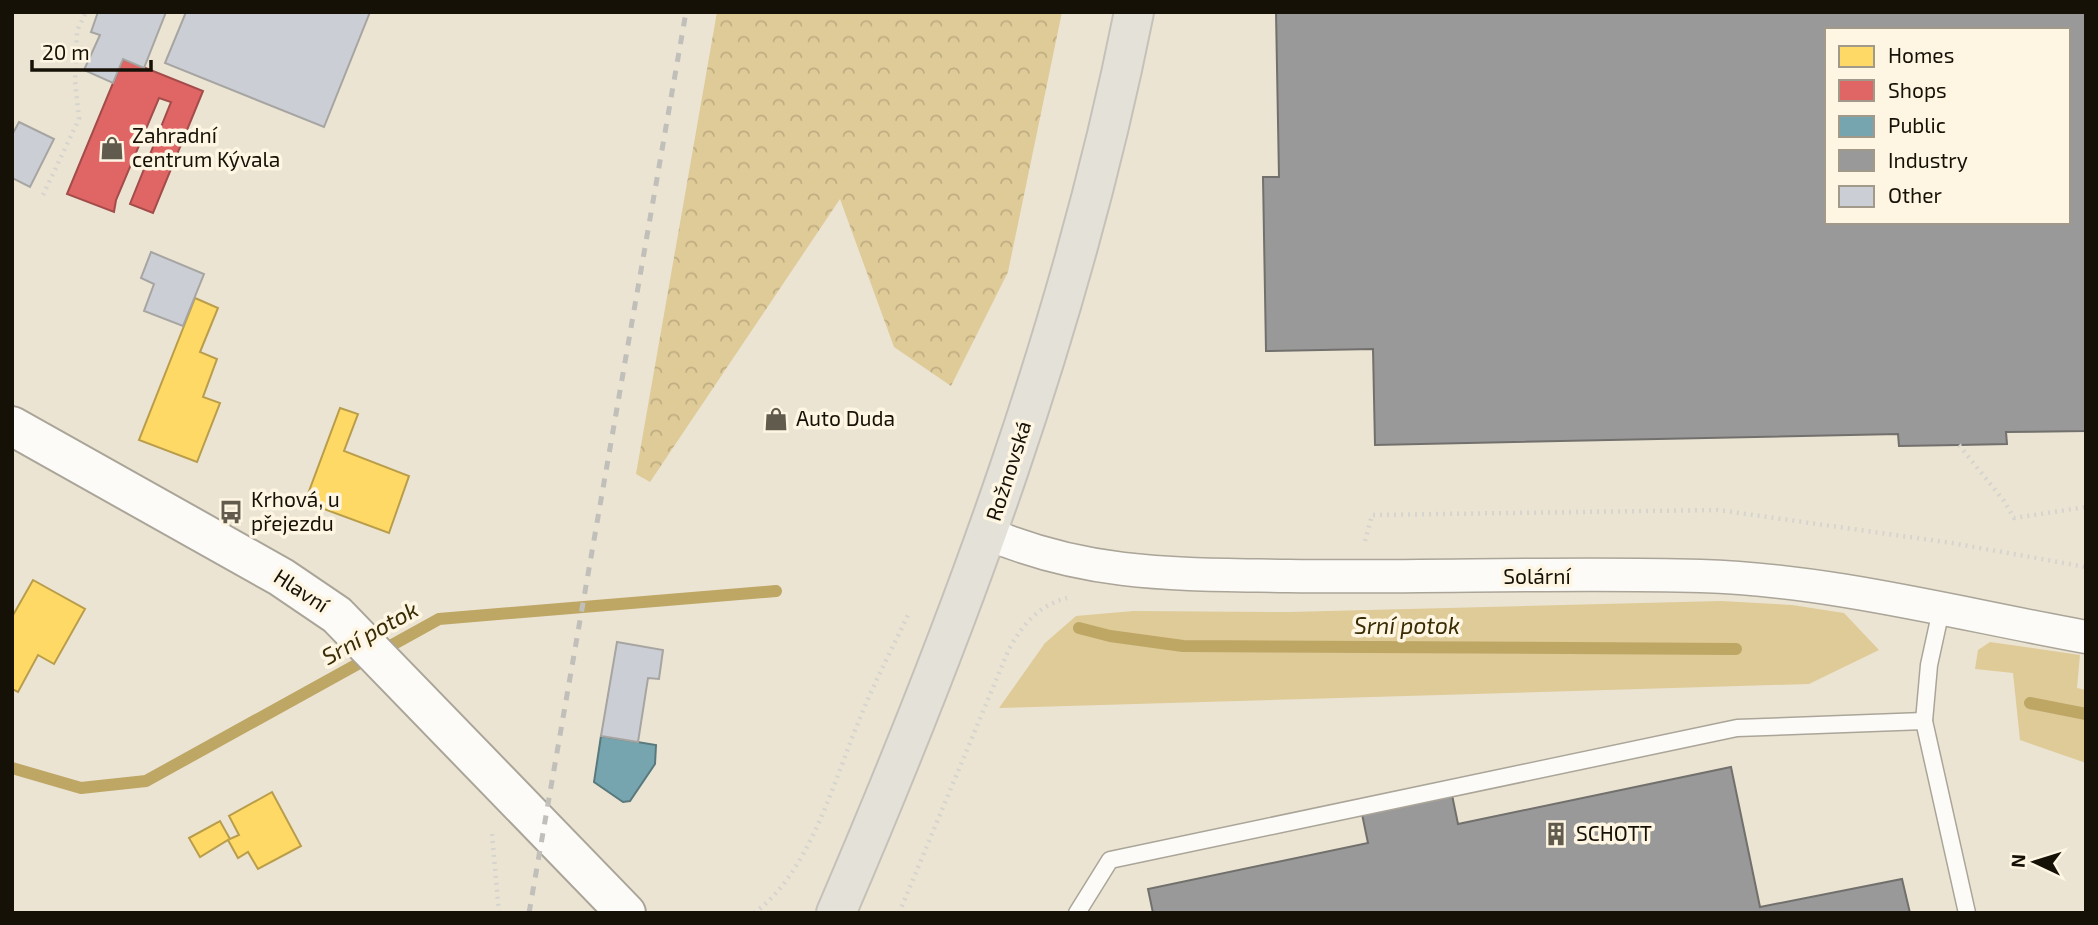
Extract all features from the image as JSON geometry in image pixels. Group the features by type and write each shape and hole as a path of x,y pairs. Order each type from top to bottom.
{"main road":[{"name":"Rožnovská","path":"836,913 927,695 989,534 1034,396 1069,272 1134,12"}],"street":[{"name":"Hlavní","path":"12,426 281,577 337,615 358,633 512,798 626,913"},
{"name":"Solární","path":"989,534 1039,554 1120,571 1385,578 1703,576 1810,586 2086,637"}],"lane":[{"path":"1941,610 1929,665 1923,721 1967,913"},
{"path":"1077,913 1110,860 1737,728 1923,721"}],"path":[{"path":"43,195 79,119 75,81 77,31 86,12"},
{"path":"1959,444 2004,501 2014,518 2086,507"},
{"path":"1363,551 1372,515 1718,510 1952,543 2086,567"},
{"path":"899,913 1009,649 1033,616 1046,605 1070,597"},
{"path":"754,913 774,899 808,844 861,714 908,615"},
{"path":"492,834 499,913"}],"green space":[{"path":"717,12 1062,12 1008,272 951,386 894,347 840,199 650,482 636,474"},
{"path":"1721,601 1792,605 1844,613 1879,650 1809,684 999,708 1045,643 1076,616 1133,611 1289,612"},
{"path":"1990,642 2080,655 2077,688 2086,690 2086,763 2020,740 2013,673 1975,669 1978,650"}],"building: Homes":[{"path":"195,298 218,308 200,352 217,359 203,397 220,403 197,462 139,440"},
{"path":"340,408 358,414 344,451 409,476 389,533 305,502"},
{"path":"33,580 85,609 54,664 38,655 18,692 12,689 12,617"},
{"path":"272,792 301,846 258,869 248,852 238,858 228,840 200,857 189,838 220,821 230,839 239,835 229,816"}],"building: Shops":[{"name":"Zahradní centrum Kývala","path":"123,59 203,91 153,213 130,204 171,102 159,98 116,200 114,212 67,194"}],"building: Public":[{"path":"601,736 656,745 655,764 630,801 623,802 594,782"}],"building: Industry":[{"path":"1276,12 2086,12 2086,431 2006,432 2007,444 1959,445 1899,446 1898,434 1375,445 1373,349 1266,351 1263,177 1279,177"},
{"name":"SCHOTT","path":"1731,767 1760,907 1902,879 1910,913 1153,913 1148,889 1368,843 1362,814 1452,795 1458,824"}],"building: Other":[{"path":"98,12 166,12 144,68 123,59 113,83 84,70 100,35 91,32"},
{"path":"186,12 370,12 324,127 165,63"},
{"path":"19,122 54,139 30,187 12,178 12,135"},
{"path":"151,252 204,274 183,326 144,311 154,284 141,278"},
{"path":"617,642 663,650 659,679 648,678 638,742 601,736"}],"waterway":[{"name":"Srní potok","path":"12,768 81,788 146,781 439,619 776,591"},
{"name":"Srní potok","path":"1079,628 1110,636 1183,646 1736,649"},
{"name":"Srní potok","path":"2030,703 2086,714"}],"railway":[{"path":"529,913 686,12"}],"place":[{"name":"Zahradní centrum Kývala","path":"112,148"},
{"name":"Auto Duda","path":"776,419"},
{"name":"Krhová, u přejezdu","path":"231,512"},
{"name":"SCHOTT","path":"1556,834"}]}
